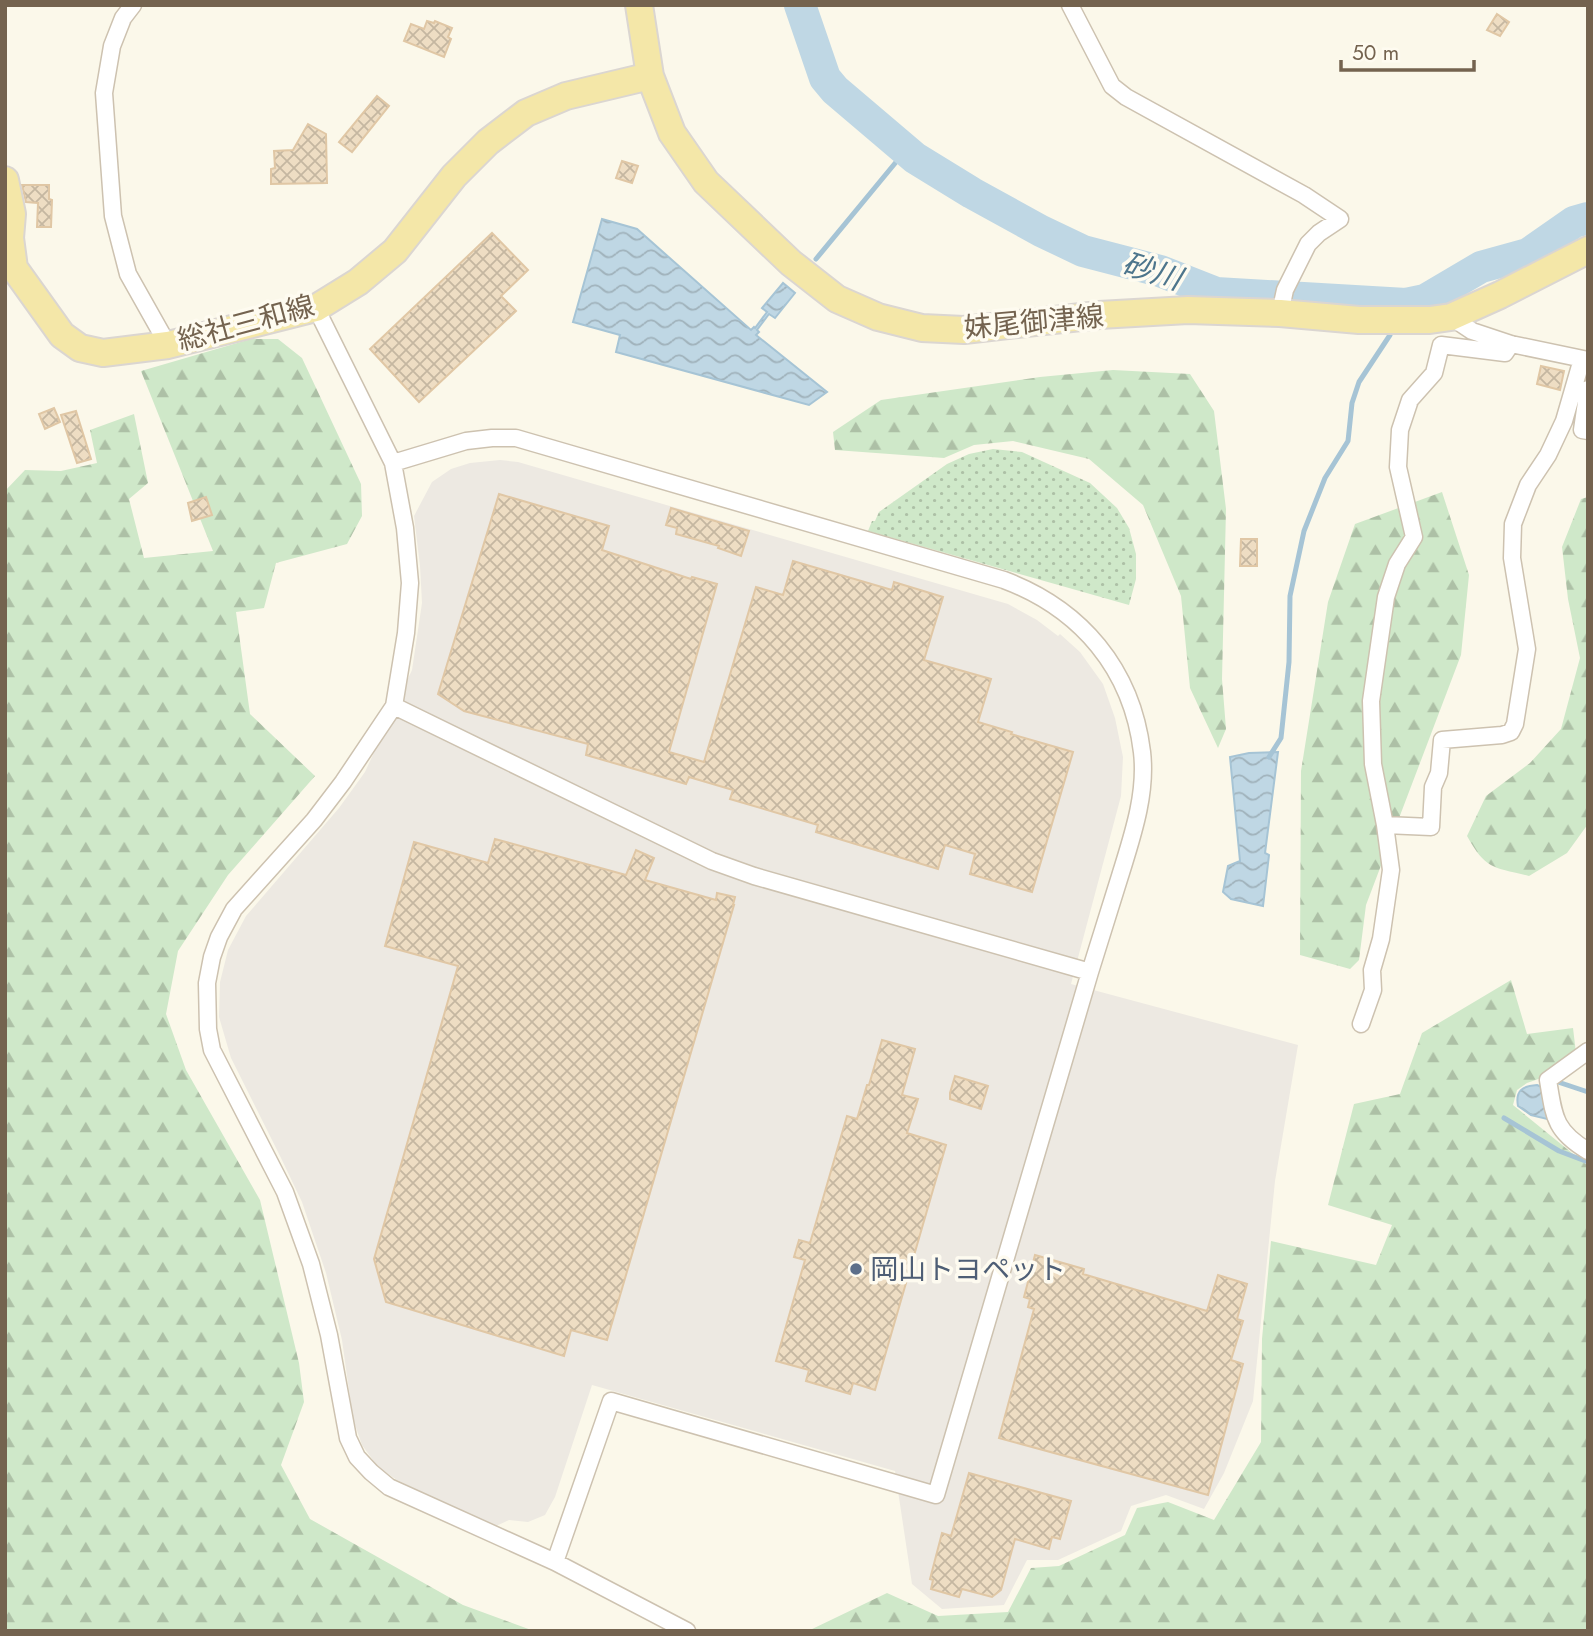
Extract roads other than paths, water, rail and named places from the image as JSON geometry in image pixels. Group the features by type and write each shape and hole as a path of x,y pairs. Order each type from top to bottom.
{"main road":[{"name":"妹尾御津線","path":"639,5 650,76 672,133 706,182 800,270 837,299 878,317 922,328 964,330 1099,315 1282,301 1359,320 1430,320 1451,317 1588,250"},
{"name":"総社三和線","path":"5,180 12,214 10,238 14,268 62,335 80,348 103,353 168,345 316,308 358,282 395,251 454,176 488,142 526,113 566,96 650,76"}],"street":[{"path":"133,5 123,18 112,46 104,93 113,216 128,274 168,345"},
{"path":"1070,5 1112,86 1126,97 1304,195 1340,219 1308,244 1282,301"},
{"path":"316,308 393,463 405,528 410,583 406,633 394,706 321,811 234,909 219,937 207,983 208,1029 212,1050 285,1192 311,1264 329,1335 348,1438 357,1457 389,1488 555,1562 687,1631"},
{"path":"1385,825 1431,827 1433,787 1439,773 1442,740 1502,734 1511,732 1515,724 1527,649 1512,558 1513,524 1528,485 1548,455 1564,421 1585,360 1511,344 1472,331 1451,317"},
{"path":"1361,1024 1373,990 1372,970 1387,908 1391,870 1373,764 1371,701 1386,597 1396,564 1414,537 1398,467 1400,430 1410,400 1434,373 1441,345 1505,353 1511,344"},
{"path":"1588,389 1582,430 1588,431"},
{"path":"393,463 466,440 516,438 1028,589 1066,614 1084,629 1098,646 1120,679 1135,718 1142,755 1143,779 1133,834 936,1495 611,1401 555,1562"},
{"path":"394,706 712,861 754,876 1090,972"},
{"path":"1588,1051 1548,1080 1556,1122 1570,1141 1588,1151"}],"water":[{"path":"602,219 637,229 751,330 767,312 762,308 783,283 795,293 775,318 769,314 756,335 827,392 809,405 616,352 620,335 573,322"},
{"path":"1278,752 1265,853 1269,855 1263,906 1231,899 1223,892 1228,866 1240,861 1230,757"},
{"path":"1537,1085 1546,1089 1551,1115 1547,1119 1531,1115 1518,1106 1521,1090"}],"waterway":[{"name":"砂川","path":"800,5 825,78 835,90 915,158 972,193 1083,251 1160,271 1216,293 1406,304 1425,300 1481,267 1528,254 1574,222 1588,218"},
{"path":"816,259 906,150"},
{"path":"1269,757 1281,738 1289,662 1290,596 1304,531 1325,478 1348,441 1352,403 1359,382 1390,335"},
{"path":"1555,1081 1588,1092"},
{"path":"1504,1118 1559,1151 1588,1162"}],"place":[{"name":"岡山トヨペット","path":"856,1269"}]}
